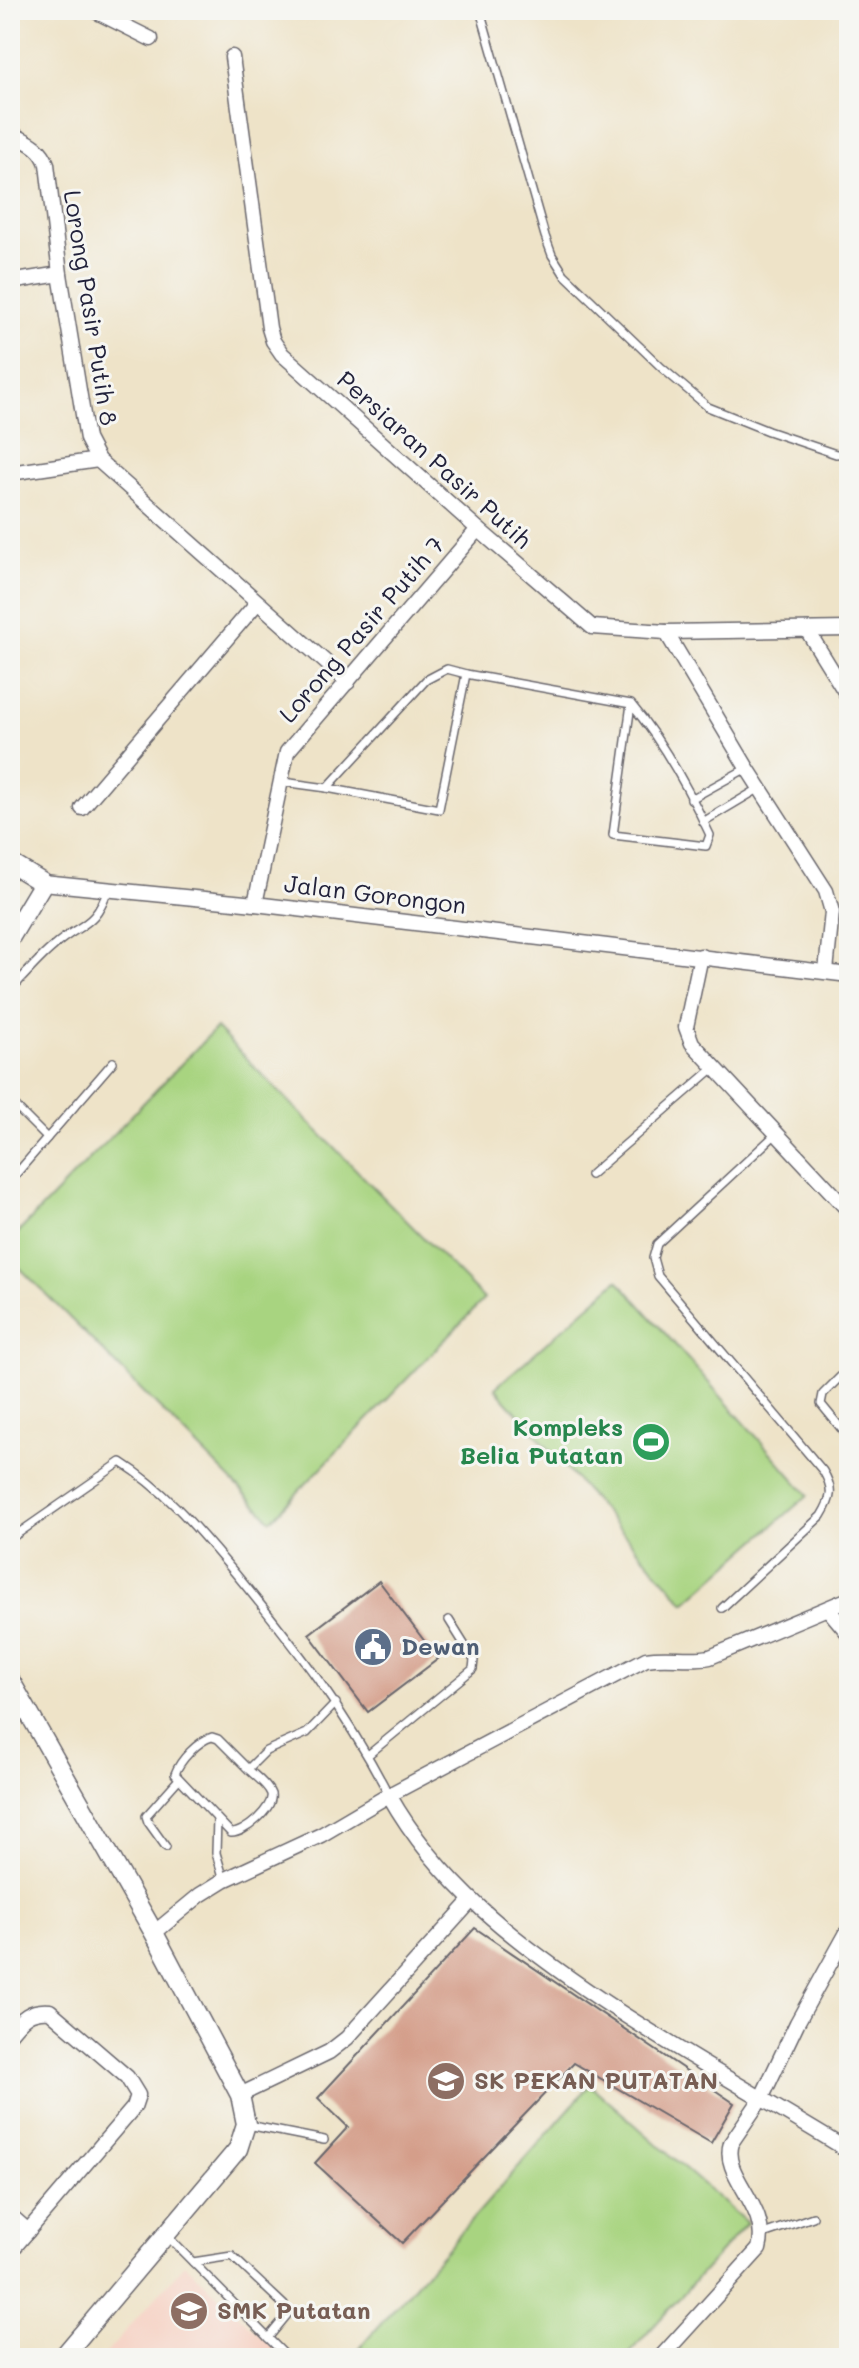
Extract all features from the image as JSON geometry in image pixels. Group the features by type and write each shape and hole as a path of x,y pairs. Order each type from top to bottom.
{"street":[{"path":"93,10 151,39"},
{"name":"Persiaran Pasir Putih","path":"232,57 273,341 282,354 592,627 666,632 849,629"},
{"name":"Lorong Pasir Putih 8","path":"10,133 37,146 47,164 60,274 87,439 98,460 348,682"},
{"path":"10,282 60,274"},
{"path":"10,473 98,460"},
{"name":"Lorong Pasir Putih 7","path":"255,904 287,752 478,529"},
{"path":"82,808 257,603"},
{"path":"807,630 849,698"},
{"path":"666,632 747,768 826,891 832,912 826,971"},
{"path":"10,863 43,883 10,938"},
{"name":"Jalan Gorongon","path":"43,883 255,904 849,975"},
{"path":"701,956 686,1027 692,1043 849,1211"},
{"path":"154,1933 200,1895 224,1880 321,1835 389,1795 646,1659 664,1656 710,1657 849,1599"},
{"path":"828,1609 849,1634"},
{"path":"10,1680 154,1933 240,2095 246,2124 238,2149 62,2358"},
{"path":"389,1795 408,1829 436,1865 471,1901 535,1955 659,2038 849,2151"},
{"path":"240,2095 329,2052 347,2038 471,1901"},
{"path":"660,2358 759,2249 763,2234 761,2220 728,2152 761,2099 797,2023 849,1930"},
{"path":"10,2033 24,2016 37,2010 50,2011 127,2077 138,2095 134,2107 10,2252"},
{"path":"10,2215 28,2231"}],"lane":[{"path":"480,10 545,236 564,274 662,368 708,407 836,454 849,453"},
{"path":"327,788 426,680 447,669 631,704 646,722 691,799 710,835 706,846 613,835 631,704"},
{"path":"283,782 439,809 466,674"},
{"path":"691,799 747,768"},
{"path":"703,822 760,788"},
{"path":"10,991 55,944 88,924 97,914 108,889"},
{"path":"10,1181 113,1062"},
{"path":"590,1175 715,1067"},
{"path":"10,1101 47,1138"},
{"path":"722,1608 821,1516 830,1502 832,1487 823,1471 658,1276 653,1258 657,1244 777,1133"},
{"path":"849,1368 823,1394 821,1404 849,1438"},
{"path":"10,1539 121,1462 161,1490 185,1515 304,1657 336,1703 389,1795"},
{"path":"368,1755 473,1669 474,1660 449,1620"},
{"path":"248,1769 266,1751 307,1733 336,1703"},
{"path":"212,1737 218,1739 248,1769 272,1797 270,1804 244,1831 237,1834 231,1833 175,1774 177,1767 205,1739 212,1737"},
{"path":"166,1847 146,1816 178,1780"},
{"path":"217,1819 216,1853 224,1880"},
{"path":"246,2124 324,2140"},
{"path":"763,2234 813,2217"},
{"path":"166,2235 288,2358"},
{"path":"193,2262 232,2256 284,2305 287,2315 268,2338"}],"shaded area":[{"name":"SMK Putatan","path":"185,2264 284,2358 102,2358"}],"green space":[{"path":"216,1028 484,1299 271,1520 10,1258 10,1241"},
{"name":"Kompleks Belia Putatan","path":"618,1280 808,1495 685,1603 495,1388"},
{"path":"590,2085 747,2223 625,2358 351,2358"}],"building":[{"name":"Dewan","path":"379,1581 438,1659 368,1712 309,1634"},
{"name":"SK PEKAN PUTATAN","path":"475,1928 734,2103 711,2143 574,2063 402,2243 315,2163 348,2127 318,2098"}],"place":[{"name":"Kompleks Belia Putatan","path":"651,1442"},
{"name":"Dewan","path":"373,1647"},
{"name":"SK PEKAN PUTATAN","path":"446,2081"},
{"name":"SMK Putatan","path":"189,2311"}]}
